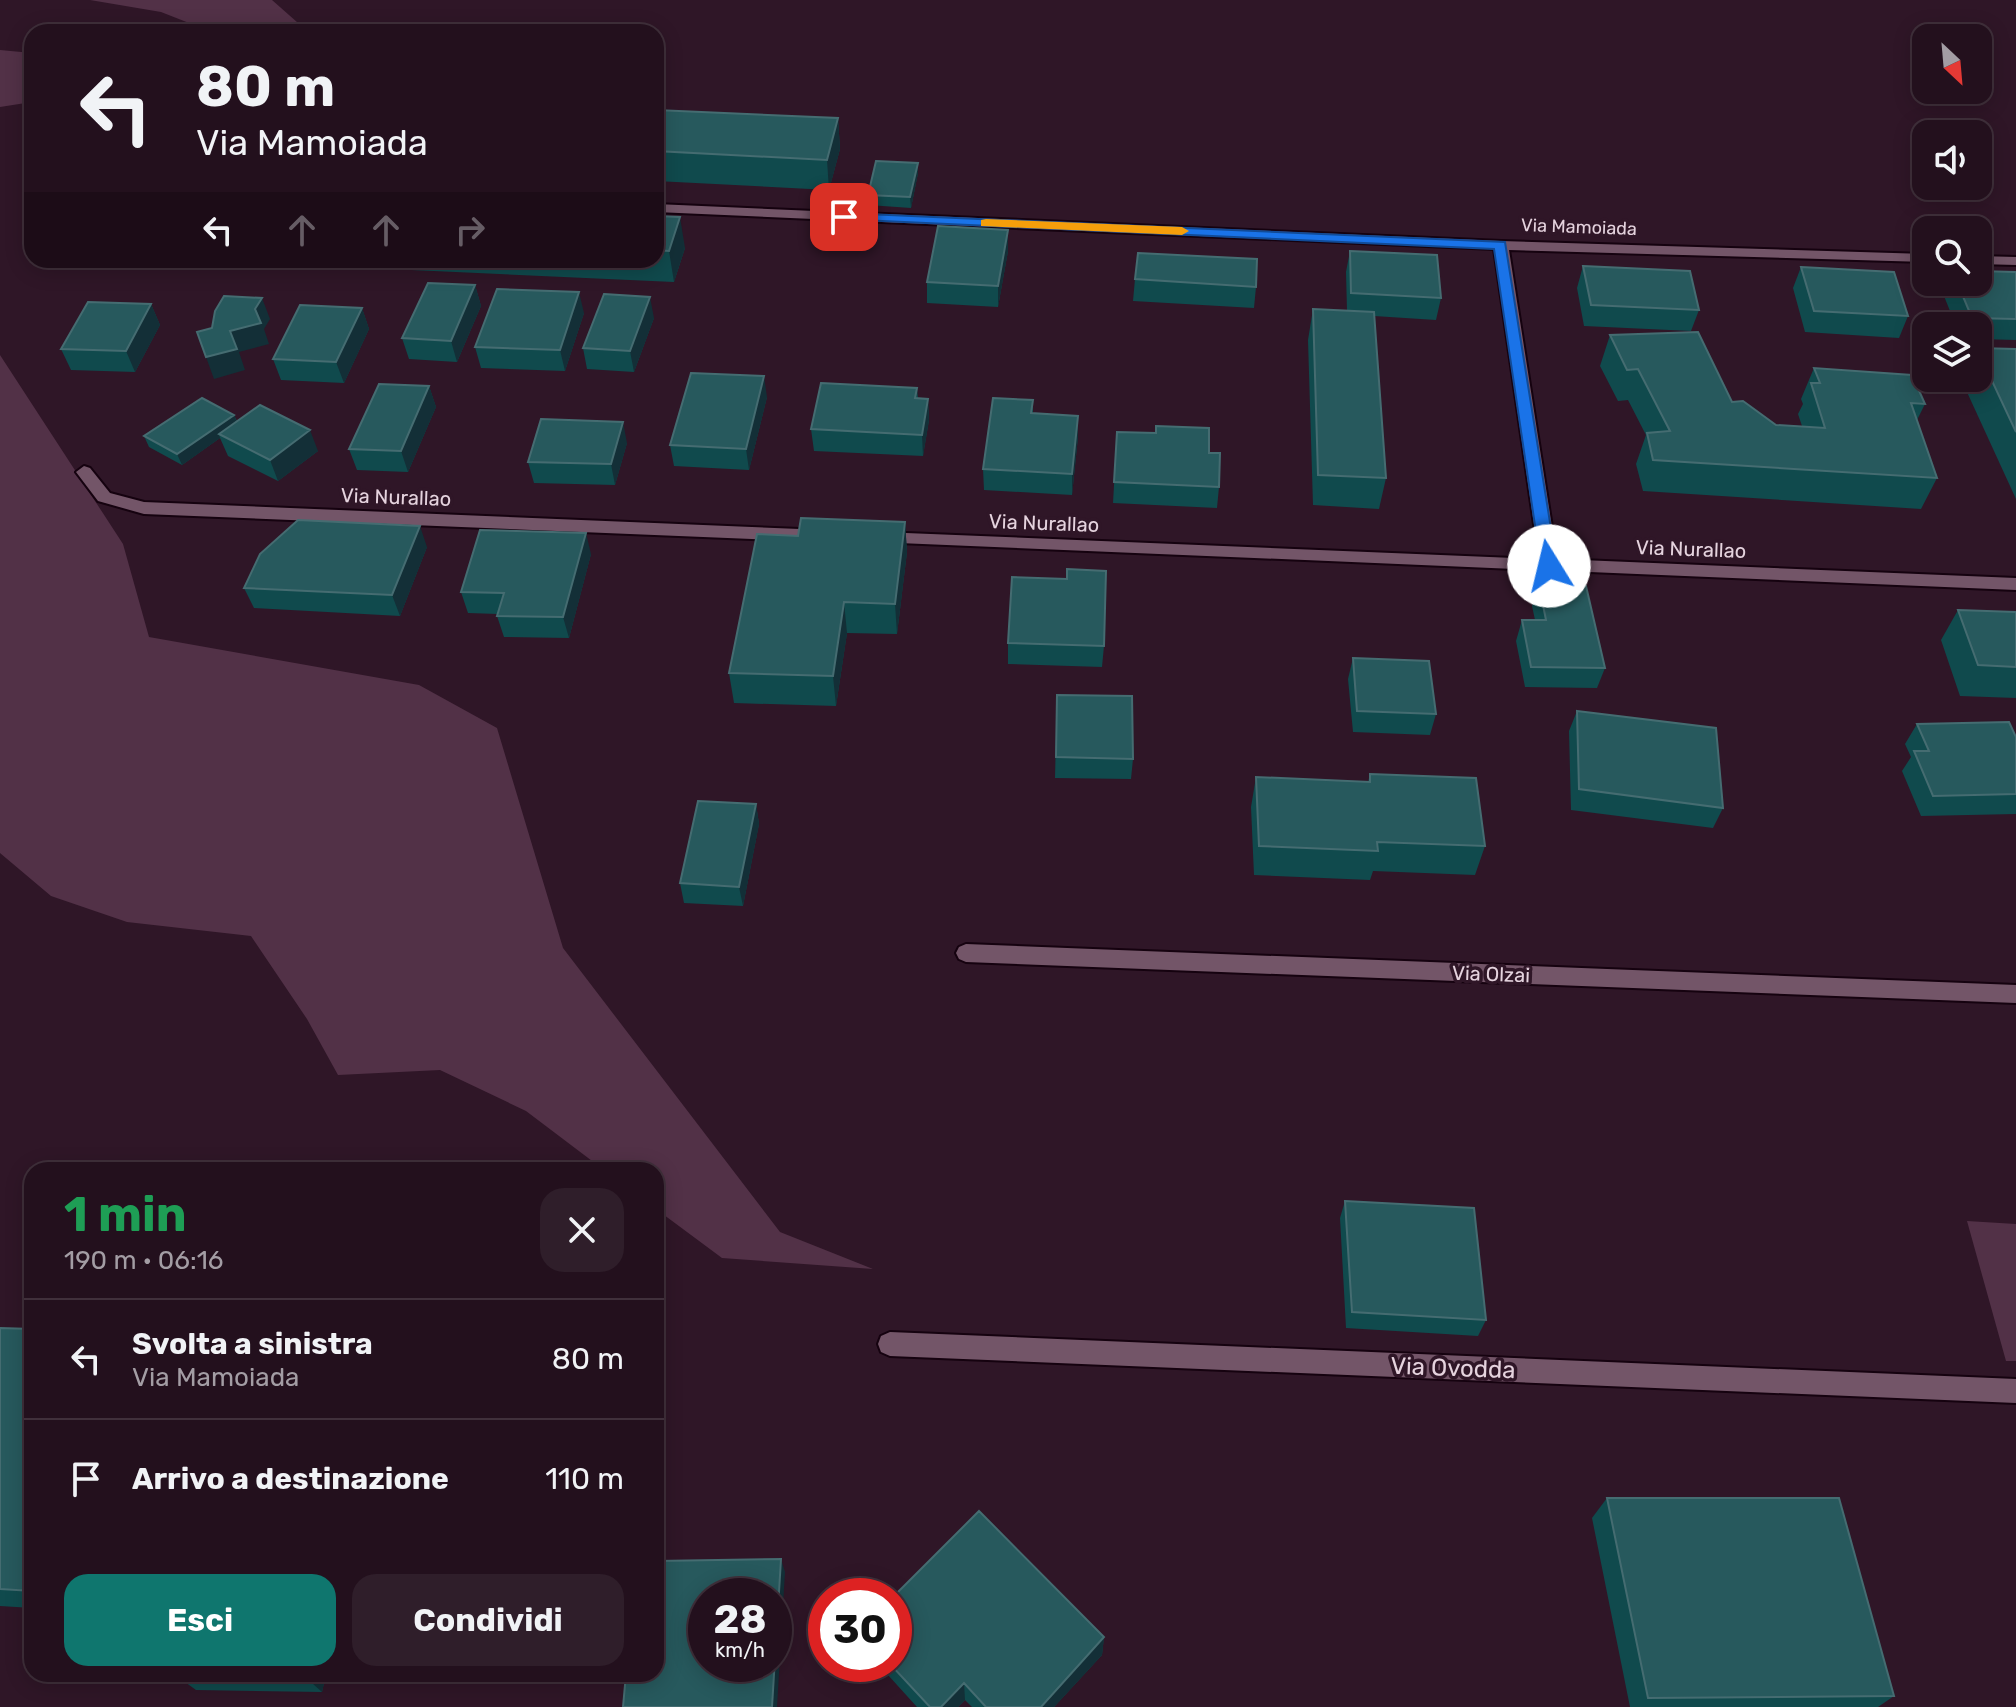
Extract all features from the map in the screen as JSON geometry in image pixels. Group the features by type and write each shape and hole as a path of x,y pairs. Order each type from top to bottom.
{"street":[{"name":"Via Mamoiada","path":"664,208 1501,245 1912,258"},
{"path":"1501,245 1549,566"},
{"path":"1992,260 2016,261"},
{"name":"Via Nurallao","path":"84,472 104,497 144,508 2016,584"},
{"name":"Via Olzai","path":"966,953 2016,994"},
{"name":"Via Ovodda","path":"890,1344 2016,1391"}],"shaded area":[{"path":"90,0 272,0 299,24 192,24 161,12"},
{"path":"0,50 24,52 24,103 0,107"},
{"path":"0,355 123,544 149,637 419,685 497,728 563,948 780,1232 873,1269 722,1258 664,1215 664,1162 593,1162 526,1111 440,1070 338,1075 307,1019 251,936 127,922 51,896 0,853"},
{"path":"1967,1221 2016,1224 2016,1361 2006,1361"}],"building":[{"path":"664,110 838,118 827,160 664,151"},
{"path":"876,161 918,163 910,197 868,195"},
{"path":"664,216 680,217 669,251 664,251"},
{"path":"938,226 1008,230 998,286 927,282"},
{"path":"1350,251 1437,255 1441,298 1351,293"},
{"path":"1138,253 1257,259 1256,287 1135,279"},
{"path":"1583,266 1690,271 1699,310 1591,305"},
{"path":"1801,267 1894,272 1908,316 1814,311"},
{"path":"1992,271 2016,272 2016,319 1992,318 1992,312 1970,312 1963,296 1992,296"},
{"path":"428,283 475,285 451,341 402,338"},
{"path":"497,289 579,292 560,350 475,347"},
{"path":"604,294 650,297 630,351 583,348"},
{"path":"224,296 262,298 255,309 261,323 230,331 237,349 206,357 197,332 212,328 215,311"},
{"path":"88,302 151,304 126,351 61,349"},
{"path":"300,305 362,308 336,362 273,359"},
{"path":"1313,309 1374,312 1386,478 1318,475"},
{"path":"1698,332 1732,402 1743,401 1776,425 1825,428 1811,383 1820,383 1814,368 1912,375 1912,392 1920,392 1925,404 1911,403 1937,478 1653,460 1647,433 1670,431 1638,369 1627,370 1610,335"},
{"path":"1992,348 2016,349 2016,432 1992,381"},
{"path":"691,373 764,376 746,449 670,445"},
{"path":"821,383 917,388 915,398 928,399 922,435 811,429"},
{"path":"379,384 429,386 401,451 349,449"},
{"path":"202,398 234,415 177,454 144,436"},
{"path":"993,398 1033,400 1031,413 1078,416 1072,474 983,469"},
{"path":"260,405 310,430 270,460 219,434"},
{"path":"541,419 623,422 611,464 528,462"},
{"path":"1156,426 1209,428 1209,453 1220,453 1219,487 1114,482 1117,432 1156,433"},
{"path":"801,518 905,522 895,604 844,602 833,676 729,673 757,534 798,536"},
{"path":"298,520 420,526 392,595 244,588 260,554"},
{"path":"480,530 586,533 563,617 497,616 504,593 461,592"},
{"path":"1067,569 1106,571 1104,646 1008,643 1012,577 1067,579"},
{"path":"1539,585 1586,586 1605,668 1531,667 1522,620 1546,620"},
{"path":"1958,610 2016,612 2016,667 1978,665"},
{"path":"1353,658 1429,661 1436,714 1357,711"},
{"path":"1057,695 1132,696 1133,759 1056,757"},
{"path":"1577,711 1716,728 1723,808 1579,789"},
{"path":"2009,722 2016,737 2016,794 1933,796 1914,751 1929,751 1917,724"},
{"path":"1370,774 1476,778 1485,846 1377,842 1378,851 1259,846 1256,777 1370,782"},
{"path":"698,801 756,804 739,887 680,883"},
{"path":"1345,1201 1474,1208 1486,1320 1352,1312"},
{"path":"0,1328 24,1329 24,1590 0,1589"},
{"path":"1607,1498 1839,1498 1894,1696 1648,1698"},
{"path":"979,1511 1104,1637 1041,1707 986,1707 964,1683 941,1707 930,1707 907,1682 912,1682 912,1578"},
{"path":"781,1559 780,1578 688,1578 688,1682 774,1682 772,1707 623,1707 625,1682 664,1682 664,1561"}],"slow traffic":[{"path":"986,223 1182,231"}],"route":[{"path":"844,217 1501,245 1549,566"}]}
